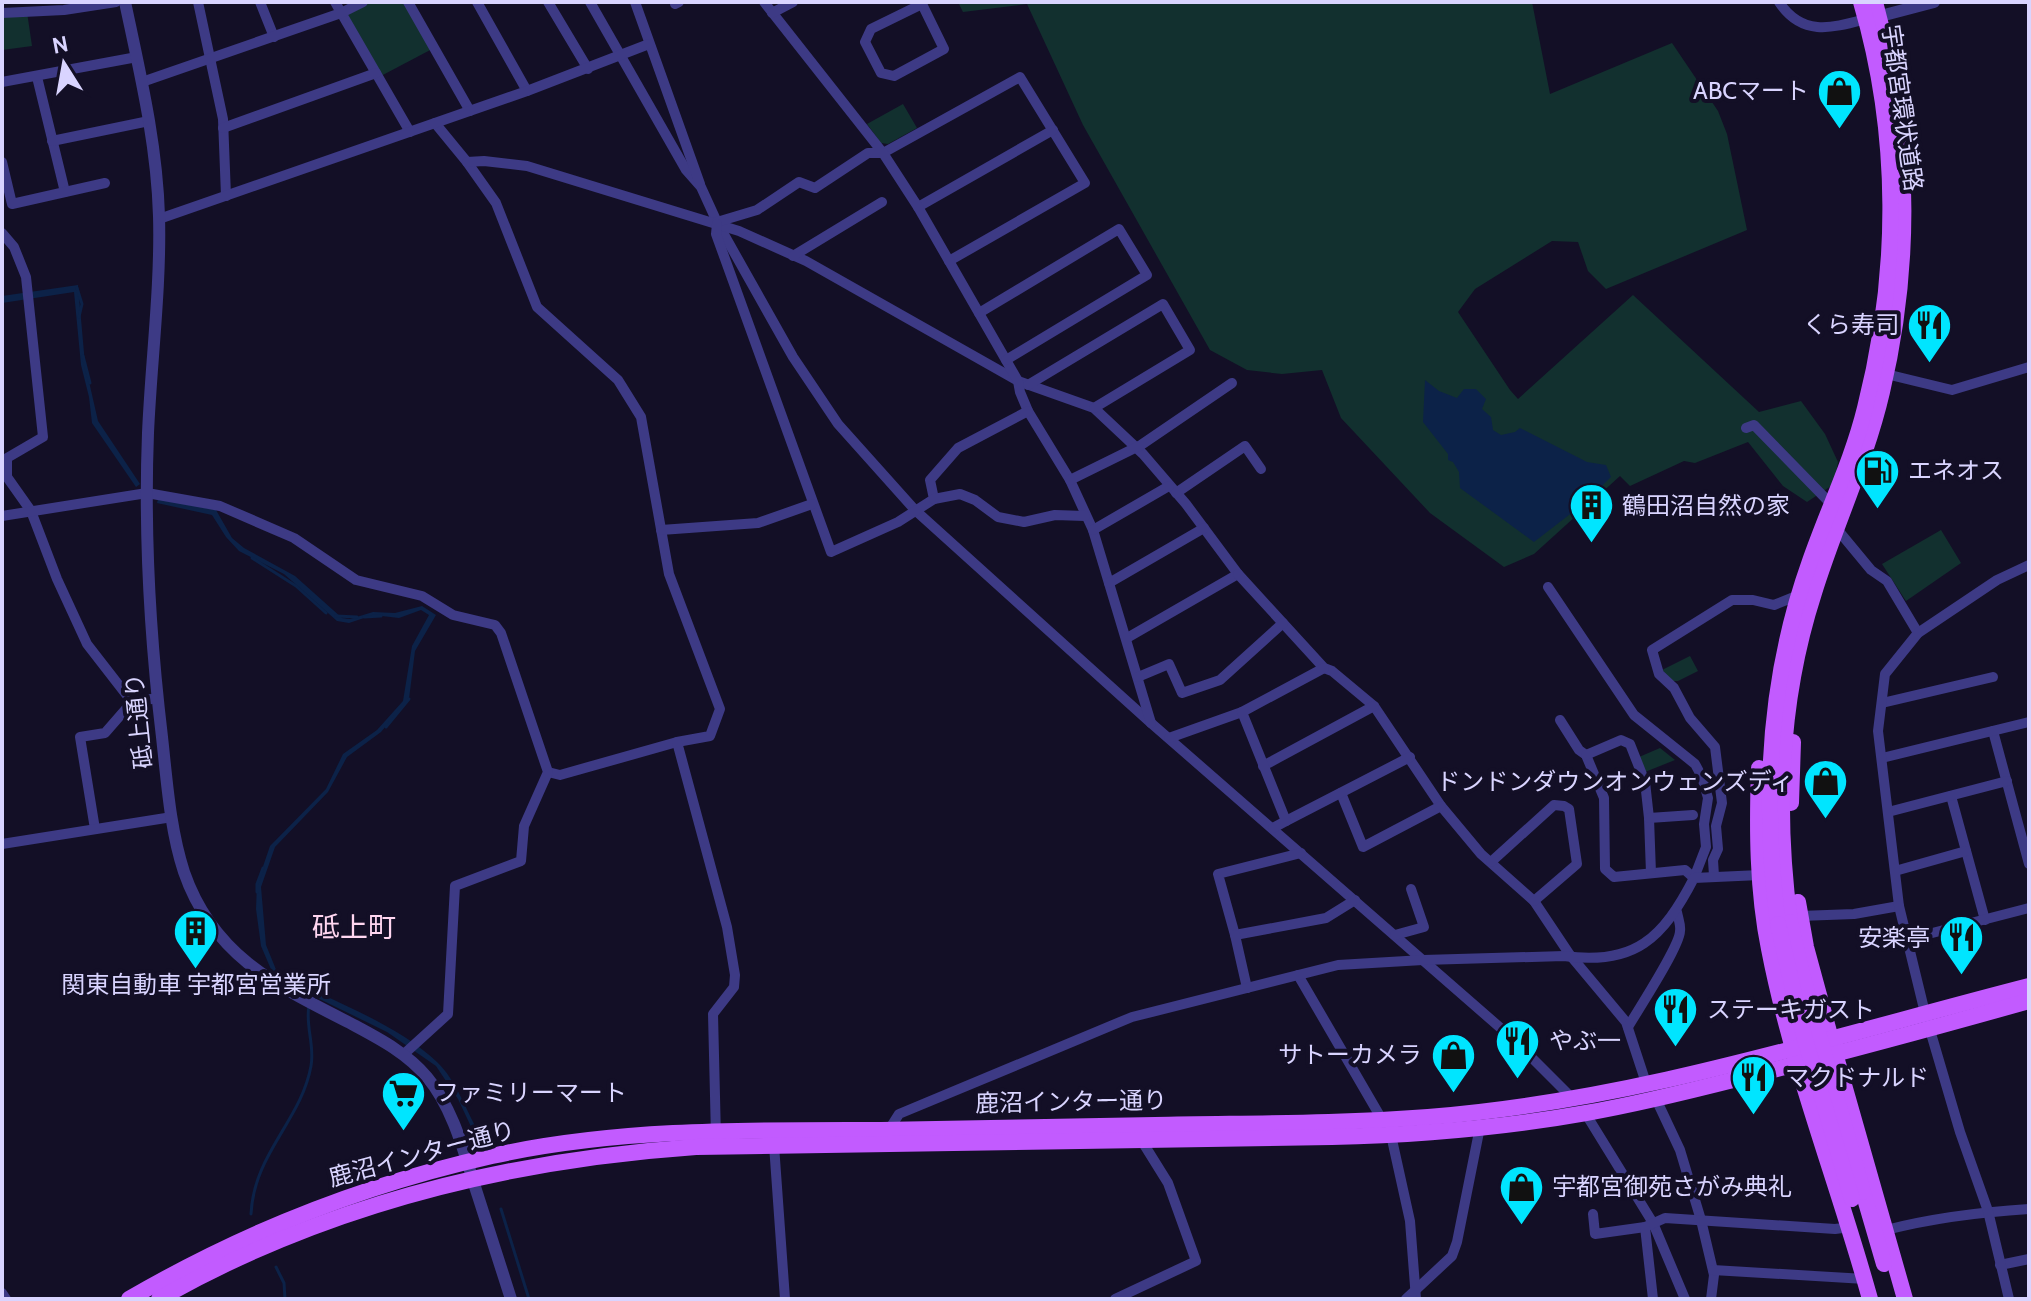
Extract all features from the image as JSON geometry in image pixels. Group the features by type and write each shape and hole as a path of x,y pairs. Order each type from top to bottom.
{"main road":[{"name":"宇都宮環状道路","path":"1785,687 1814,593 1868,448 1886,374 1901,283 1905,209 1893,76 1873,13 1861,2"},
{"name":"宇都宮環状道路","path":"1790,921 1780,812 1785,687 1799,595 1857,434 1872,380 1883,322 1890,250 1892,208 1888,141 1873,13"},
{"path":"1785,687 1766,711 1759,767 1757,823 1768,946 1797,1056 1870,1299"},
{"path":"1790,921 1833,1046 1905,1299"},
{"path":"1790,921 1858,1196 1880,1299"},
{"name":"鹿沼インター通り","path":"1927,1021 2029,986"},
{"name":"鹿沼インター通り","path":"1139,1132 1391,1135 1586,1113 1652,1092 1927,1021 2029,1001"},
{"name":"鹿沼インター通り","path":"129,1299 263,1228 360,1192 470,1170 584,1142 1139,1132 1484,1112 1652,1092"},
{"name":"鹿沼インター通り","path":"716,1139 774,1145 887,1137"},
{"name":"鹿沼インター通り","path":"159,1299 270,1244 470,1170"},
{"path":"1858,1196 1894,1299"}],"street":[{"path":"2,13 116,2"},
{"name":"砥上通り","path":"125,2 149,121 159,219 147,493 149,597 172,817 181,863 192,892 215,930 233,952 274,984 380,1038 404,1054 439,1093 470,1170 511,1299"},
{"path":"198,2 223,128 226,196"},
{"path":"260,2 274,37"},
{"path":"335,2 410,132"},
{"path":"142,82 341,13 363,2"},
{"path":"408,2 470,111"},
{"path":"477,2 527,91"},
{"path":"548,2 588,69"},
{"path":"590,2 686,170 701,187"},
{"path":"635,2 701,187 717,222 793,357 838,424 915,510 1151,723 1512,1038 1574,1100 1586,1113 1649,1225 1685,1299"},
{"path":"764,2 883,153 918,207 1006,360 1023,383"},
{"path":"772,13 793,2"},
{"path":"1779,2 1785,12 1804,25 1829,29 1873,13 1934,2"},
{"path":"922,3 944,49 894,76 881,73 865,42 867,34 922,3"},
{"path":"159,219 527,91 649,44"},
{"path":"2,82 137,57"},
{"path":"223,128 376,73"},
{"path":"37,77 65,192"},
{"path":"717,222 757,210 799,182 815,188 868,153 883,153 1020,77 1085,183 949,261"},
{"path":"52,141 149,121"},
{"path":"435,123 496,203 537,307 618,380 641,417 669,574 720,709 710,736 677,742 560,775 548,772"},
{"path":"918,207 1053,130"},
{"path":"2,162 12,204 105,183"},
{"path":"467,162 527,166 717,222 793,256 1023,383 1094,408 1113,423 1173,490 1238,574 1324,668 1332,671 1374,706 1441,806 1481,854 1534,901 1572,957 1626,1022 1652,1092 1680,1150 1713,1270 1711,1299"},
{"path":"793,256 882,202"},
{"path":"717,222 716,234 831,552 898,522 934,499 960,494 975,500 998,517 1024,522 1055,515 1085,516"},
{"path":"979,313 1119,229 1147,275 1006,360"},
{"path":"2,233 14,247 26,277 43,437 7,458 7,477 31,511 57,579 87,644 132,702"},
{"path":"1094,408 1190,350 1163,304 1023,383 1020,392 1028,411 1070,480 1093,530 1151,723"},
{"path":"1886,374 1952,390 2029,367"},
{"path":"1070,480 1141,445 1232,383"},
{"path":"934,499 930,480 958,448 1028,411"},
{"path":"1746,428 1754,425 1832,505"},
{"path":"1093,530 1173,490 1245,446 1261,469"},
{"path":"2,516 147,493 220,506 294,538 356,580 422,596 453,615 495,625 501,633 548,772 524,826 521,861 455,886 448,1014 404,1054"},
{"path":"661,530 758,523 812,504"},
{"path":"1109,583 1204,528"},
{"path":"1837,529 1871,570 1887,581 1918,633"},
{"path":"2009,1299 1988,1211 1960,1132 1927,1021 1899,906 1878,731 1885,674 1918,633 1997,580 2029,565"},
{"path":"1127,638 1238,574"},
{"path":"887,1137 899,1114 1132,1017 1338,965 1615,955 1632,951 1659,932 1677,912 1706,847 1704,824 1708,798 1702,777 1695,764 1634,715 1548,587"},
{"path":"1714,876 1713,860 1718,849 1716,826 1722,803 1715,747 1690,718 1674,688 1659,674 1652,650 1732,600 1753,600 1774,605 1799,595"},
{"path":"1138,677 1169,664 1182,693 1220,680 1283,623"},
{"path":"1169,738 1242,712 1324,668"},
{"path":"1882,703 1993,677"},
{"path":"95,829 80,737 105,733 132,702 158,698"},
{"path":"1263,766 1374,706"},
{"path":"1242,712 1286,821"},
{"path":"1560,720 1579,750 1586,755 1604,798 1605,869 1614,877 1685,870 1694,878 1760,875"},
{"path":"1882,758 2029,722"},
{"path":"1993,731 2026,841 2029,864"},
{"path":"1586,755 1621,740 1630,744 1645,782 1651,873"},
{"path":"677,742 727,927 735,975 734,987 713,1014 716,1139"},
{"path":"1273,828 1410,757"},
{"path":"1888,812 2007,781"},
{"path":"1341,793 1363,847 1441,806"},
{"path":"1951,796 1985,920"},
{"path":"1491,862 1554,805 1569,809 1577,864 1534,901"},
{"path":"1649,818 1693,815"},
{"path":"2,844 172,817"},
{"path":"1895,871 1966,851"},
{"path":"1247,988 1218,874 1301,853"},
{"path":"1395,935 1424,927 1411,889"},
{"path":"1235,935 1326,918 1355,900"},
{"path":"1790,921 1899,906"},
{"path":"1909,939 2029,908"},
{"path":"1628,1027 1667,959 1676,949 1680,931 1677,912"},
{"path":"1298,975 1391,1135 1410,1221 1415,1295"},
{"path":"1406,1299 1415,1295 1452,1256 1480,1127"},
{"path":"1115,1299 1196,1261 1168,1183 1139,1132"},
{"path":"774,1145 785,1299"},
{"path":"1886,1230 1988,1211 2029,1209"},
{"path":"1593,1214 1595,1234 1649,1225 1665,1218 1835,1229 1850,1227"},
{"path":"1649,1225 1653,1299"},
{"path":"2000,1265 2029,1259"},
{"path":"1713,1270 1865,1279"},
{"path":"2,1293 6,1299"}],"green space":[{"path":"363,2 408,2 434,48 379,77 341,13"},
{"path":"958,2 1532,2 1550,94 1672,43 1718,111 1727,134 1747,230 1606,289 1588,271 1578,242 1552,241 1475,289 1458,312 1518,399 1633,295 1759,412 1801,401 1825,434 1838,462 1834,484 1807,502 1783,486 1748,442 1695,463 1684,461 1630,486 1620,476 1534,554 1504,567 1430,513 1341,418 1322,370 1282,374 1247,370 1210,350 1083,125 1027,4 963,12"},
{"path":"27,12 32,46 2,50 2,13"},
{"path":"903,104 917,128 888,144 881,143 867,124"},
{"path":"1941,530 1961,563 1906,601 1882,564"},
{"path":"1690,656 1698,671 1672,681 1662,670"},
{"path":"1660,748 1675,760 1645,772 1639,757"}],"water":[{"path":"78,285 85,364 98,421 140,484 136,487 92,423 81,365 74,292 2,303 2,296"},
{"path":"1425,380 1439,391 1457,398 1464,389 1476,389 1486,399 1482,409 1491,417 1493,430 1501,435 1520,428 1587,462 1606,465 1611,477 1587,501 1534,542 1460,488 1459,472 1423,422"},
{"path":"158,499 216,510 232,538 295,576 342,618 350,619 373,612 395,613 422,606 436,615 415,651 409,699 381,732 347,757 328,792 275,847 261,887 266,945 277,972 381,1023 420,1048 450,1077 478,1131 474,1133 458,1099 436,1066 387,1032 273,974 261,946 256,909 257,884 270,846 326,789 343,754 377,730 403,701 412,646 429,615 421,610 399,618 373,615 349,623 337,621 284,574 239,551 212,515 157,503"}],"waterway":[{"path":"77,288 82,304 79,317"},
{"path":"83,356 90,383"},
{"path":"252,558 296,586 326,613"},
{"path":"336,616 357,617"},
{"path":"364,617 381,616"},
{"path":"386,727 409,699"},
{"path":"257,892 263,868"},
{"path":"251,1214 260,1173 306,1086 312,1058 309,1005"},
{"path":"501,1209 529,1299"},
{"path":"276,1267 284,1283 285,1299"}],"place":[{"name":"ABCマート","path":"1840,130"},
{"name":"くら寿司","path":"1930,364"},
{"name":"エネオス","path":"1877,510"},
{"name":"鶴田沼自然の家","path":"1591,545"},
{"name":"ドンドンダウンオンウェンズディ","path":"1825,821"},
{"name":"関東自動車 宇都宮営業所","path":"196,970"},
{"name":"安楽亭","path":"1961,977"},
{"name":"ステーキガスト","path":"1676,1049"},
{"name":"やぶ一","path":"1518,1080"},
{"name":"サトーカメラ","path":"1453,1094"},
{"name":"マクドナルド","path":"1754,1117"},
{"name":"ファミリーマート","path":"404,1132"},
{"name":"宇都宮御苑さがみ典礼","path":"1521,1226"}],"district":[{"name":"砥上町","path":"354,927"}]}
